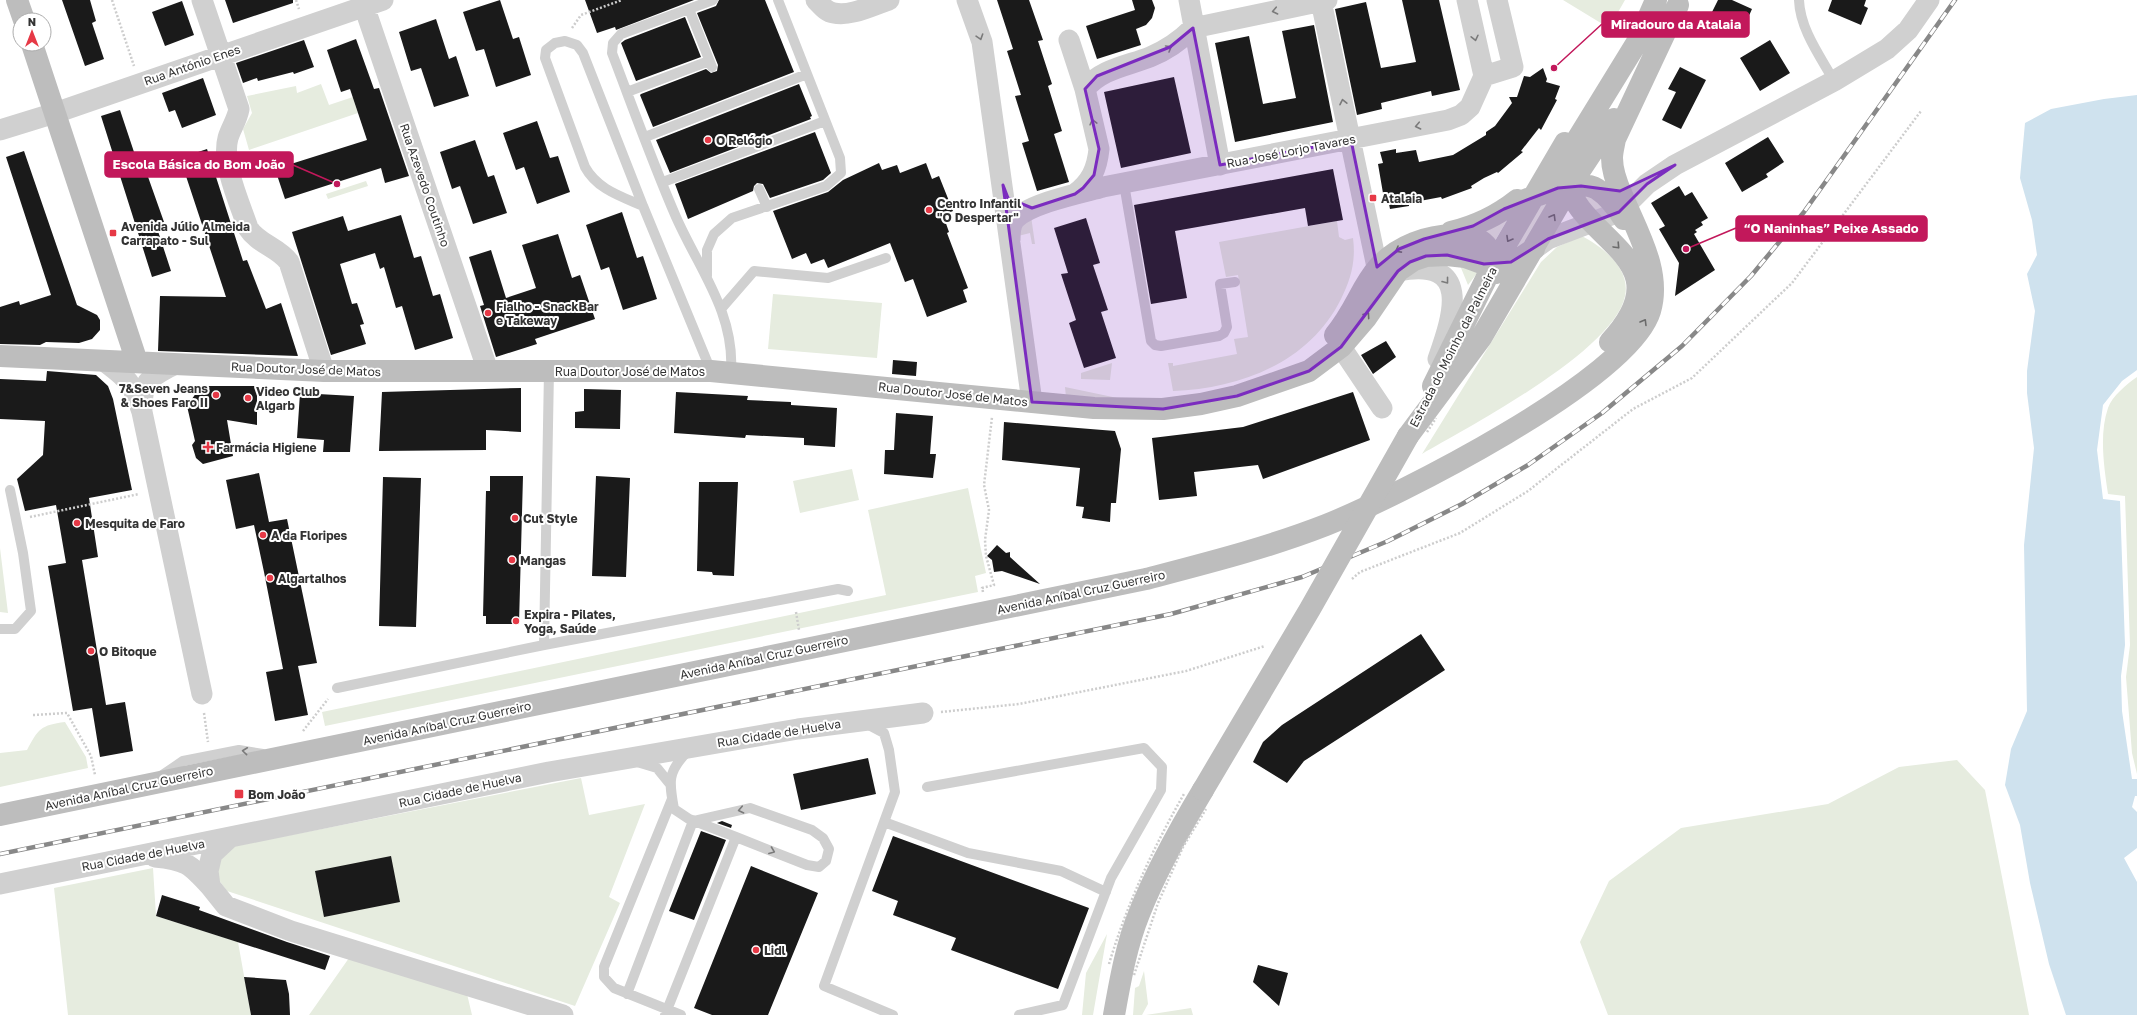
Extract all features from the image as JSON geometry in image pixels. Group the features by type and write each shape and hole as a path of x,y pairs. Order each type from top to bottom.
{"street":[{"path":"17,0 21,12"},
{"path":"202,0 239,109 237,118 228,138 226,158 248,228 252,235 283,254 289,262 324,371"},
{"path":"816,0 822,7 833,13 845,13 889,0"},
{"path":"967,0 982,42 1032,402"},
{"path":"1189,0 1193,28 1220,165"},
{"path":"1466,0 1484,76 1513,67 1497,0"},
{"name":"Estrada do Moinho da Palmeira","path":"1408,436 1495,264 1649,0"},
{"path":"1506,434 1605,348 1622,329 1632,310 1637,294 1635,274 1626,256 1593,223 1573,200 1570,187 1565,178 1565,168 1572,148 1639,38 1656,0"},
{"path":"1257,391 1301,367 1328,342 1387,275 1410,262 1426,256 1447,255 1465,257 1484,264 1511,262 1548,239 1593,223 1675,165 1834,81 1887,49 1908,30 1929,0"},
{"path":"1085,89 1096,76 1149,58 1170,48 1193,28 1324,1 1351,140 1387,275"},
{"name":"Rua António Enes","path":"0,130 55,113 370,2"},
{"name":"Rua Azevedo Coutinho","path":"370,2 488,371"},
{"path":"1506,434 1578,388 1618,356 1637,333 1650,312 1653,291 1651,269 1644,245 1622,203 1612,159 1615,139 1679,2"},
{"name":"Estrada do Moinho da Palmeira","path":"1408,436 1482,338 1570,187 1586,165 1647,63 1679,2"},
{"name":"Rua José Lorjo Tavares","path":"1069,40 1085,89 1099,149 1094,175 1075,194"},
{"path":"35,52 137,362 142,412 202,694"},
{"name":"Rua José Lorjo Tavares","path":"1010,240 1014,220 1032,208 1075,194 1448,120 1461,115 1474,101 1484,76"},
{"path":"1099,149 1109,176 1112,179 1124,184"},
{"path":"1504,209 1535,185 1560,152"},
{"path":"1003,185 1008,198 1032,208"},
{"path":"1257,391 1309,371 1341,346 1366,318 1387,275 1388,257 1399,249 1424,239 1473,226 1504,209 1558,188 1581,186 1596,188 1622,203"},
{"path":"1424,239 1451,235 1472,237 1487,246 1492,253 1495,264 1496,279 1493,302 1446,386"},
{"path":"1387,275 1422,269 1436,272 1448,281 1453,296 1452,312 1445,339 1419,413"},
{"path":"116,299 119,323 115,341 104,361 124,376 135,390 142,412"},
{"path":"116,299 127,315 137,344 145,353 175,364"},
{"path":"1341,346 1382,408"},
{"name":"Rua Doutor José de Matos","path":"0,356 324,371 721,372 995,399 1131,410 1163,409 1201,404 1257,391"},
{"path":"142,412 142,391 152,377 175,364"},
{"name":"Avenida Aníbal Cruz Guerreiro","path":"0,815 1146,579 1249,552 1341,518 1414,484 1506,434"},
{"path":"1114,1015 1123,970 1138,916 1176,835 1310,609 1408,436"},
{"name":"Rua Cidade de Huelva","path":"0,884 228,839 541,773 798,728 923,713"},
{"path":"210,886 208,871 212,854 228,839"},
{"path":"141,856 174,859 191,865 226,906 291,931 564,1015"}],"lane":[{"path":"713,0 621,34 613,42 612,53 677,218 721,309 731,340 721,372"},
{"path":"707,278 707,250 714,234 732,218 826,186 841,173 840,158 778,0"},
{"path":"1799,0 1799,14 1834,81"},
{"path":"627,92 710,64 689,9"},
{"path":"643,206 605,189 591,178 585,167 547,66 546,50 555,43 566,41 577,45 583,53 643,206 721,372"},
{"path":"645,138 807,74"},
{"path":"663,182 825,120"},
{"path":"1124,184 1151,341 1155,345 1161,346 1219,336 1224,333 1227,327 1220,284 1235,282"},
{"path":"759,189 767,207"},
{"path":"721,309 754,271 828,278 886,258"},
{"path":"544,645 549,372"},
{"path":"0,629 15,629 31,611 23,553 10,490"},
{"path":"337,688 544,645 838,589 848,591"},
{"path":"862,721 884,733 889,750 895,792 824,986 893,1015"},
{"path":"692,747 672,770 670,784 674,809 693,821 806,865 819,867 826,861 829,849 823,838 812,830 750,808 693,821"},
{"path":"927,787 1144,748 1162,767 1161,790 1111,878 1063,1005 1019,1015"},
{"path":"147,785 183,761 239,750 283,757"},
{"path":"617,760 643,762 657,768 670,784"},
{"path":"672,798 604,967 604,977 608,984 627,994 666,1012 680,1015"},
{"path":"627,994 693,821"},
{"path":"884,822 968,853 1061,871 1106,892"},
{"path":"666,1012 736,837"}],"path":[{"path":"112,0 140,83"},
{"path":"573,28 581,15 622,0"},
{"path":"1348,582 1360,572 1460,533 1528,491 1633,409 1692,378 1792,283 1921,111"},
{"path":"982,588 994,586 986,556 985,540 989,510 984,485 995,399"},
{"path":"16,520 158,490"},
{"path":"793,598 803,649"},
{"path":"923,713 1019,704 1186,670 1267,646"},
{"path":"303,732 337,688"},
{"path":"202,694 210,756"},
{"path":"33,715 67,713 91,756 95,775 102,774"}],"highlighted area":[{"path":"1193,28 1220,165 1351,140 1377,267 1399,249 1424,239 1473,226 1504,209 1558,188 1581,186 1620,191 1675,165 1647,184 1619,212 1548,239 1511,262 1484,264 1447,255 1426,256 1410,262 1398,271 1341,347 1309,371 1237,396 1163,409 1032,402 1003,185 1008,198 1032,208 1075,194 1083,188 1094,175 1099,149 1085,89 1097,76 1170,47"}],"shaded area":[{"path":"1563,0 1625,0 1609,28"},
{"path":"321,84 329,105 353,97 358,113 249,150 243,129 252,113 247,96 296,86 297,93"},
{"path":"366,181 368,186 328,199 326,194"},
{"path":"1586,193 1603,207 1598,213 1580,195"},
{"path":"1552,199 1524,243 1510,251 1536,209"},
{"path":"1031,216 1035,244 1032,244 1030,233 1018,236 1017,228"},
{"path":"1509,217 1493,244 1482,232"},
{"path":"1337,221 1339,237 1345,240 1353,238 1354,254 1352,270 1348,284 1341,299 1328,321 1311,340 1292,355 1270,368 1247,378 1223,385 1173,391 1168,363 1173,363 1173,366 1237,354 1234,339 1248,337 1238,275 1226,277 1219,242"},
{"path":"1582,236 1598,246 1614,260 1624,277 1626,286 1625,296 1615,317 1595,340 1569,363 1504,406 1422,454 1541,262 1557,247"},
{"path":"1459,263 1478,272 1468,285"},
{"path":"773,294 882,303 877,358 768,349"},
{"path":"1112,363 1110,380 1081,379 1081,373"},
{"path":"2137,377 2137,774 2132,753 2126,677 2130,645 2125,496 2108,494 2103,440 2105,418 2110,404 2120,391"},
{"path":"1065,387 1127,400 1066,397"},
{"path":"852,469 859,500 800,513 793,481"},
{"path":"968,488 986,573 975,576 978,592 325,726 322,712 886,595 868,510"},
{"path":"0,548 8,613 0,612"},
{"path":"65,722 86,757 88,768 0,787 0,753 27,750 34,737 41,729 50,725"},
{"path":"1957,760 1985,790 2029,1015 1608,1015 1580,942 1609,881 1681,828 1828,804 1899,767"},
{"path":"581,778 589,815 645,804 609,897 620,903 575,1006 227,891 218,879 219,863 221,859 226,852 235,846"},
{"path":"153,868 156,916 238,942 251,1015 68,1015 54,888"},
{"path":"1107,934 1093,1015 1082,1015 1086,973"},
{"path":"349,958 467,994 472,1015 309,1015"},
{"path":"1144,971 1148,1004 1142,1015 1133,1015 1135,988 1139,986"},
{"path":"1191,1008 1193,1015 1146,1015"}],"water":[{"path":"2137,95 2137,370 2122,381 2103,405 2097,450 2103,499 2120,501 2125,645 2121,676 2122,711 2132,779 2137,779 2137,796 2135,796 2132,807 2137,812 2137,848 2124,858 2137,882 2137,1015 2066,1015 2049,964 2030,883 2020,825 2005,785 2011,749 2027,711 2024,545 2034,448 2027,393 2027,371 2035,311 2027,274 2037,255 2032,220 2020,178 2025,123 2051,109 2104,99"}],"building":[{"path":"62,0 90,0 96,21 92,23 104,59 85,66"},
{"path":"225,0 293,0 293,3 233,23"},
{"path":"500,0 513,39 519,37 531,75 496,87 484,49 476,51 463,12"},
{"path":"585,0 694,0 616,30 615,27 597,33"},
{"path":"719,0 765,0 794,72 653,127 640,95 641,94 706,69 711,73 717,71 718,65 697,13 716,6"},
{"path":"997,0 1029,0 1043,40 1038,41 1052,84 1048,86 1062,131 1054,134 1069,182 1037,191 1022,143 1029,141 1015,96 1021,95 1007,51 1013,49"},
{"path":"1132,0 1152,0 1155,8 1152,18 1146,25 1136,29 1141,45 1097,59 1086,26 1135,10"},
{"path":"1402,0 1439,0 1460,90 1432,96 1431,91 1381,103 1382,109 1357,115 1335,9 1366,2 1381,68 1416,62"},
{"path":"1718,0 1732,0 1752,9 1744,27 1712,12"},
{"path":"1832,0 1866,0 1864,6 1868,8 1861,25 1828,11"},
{"path":"182,1 194,35 165,46 152,12"},
{"path":"685,17 701,57 636,81 621,43 625,40"},
{"path":"436,19 449,59 456,56 469,96 434,107 421,68 411,71 399,32"},
{"path":"1314,25 1333,122 1235,142 1215,43 1249,36 1263,104 1296,98 1282,31"},
{"path":"356,39 374,89 379,88 409,176 385,183 381,168 285,199 275,169 367,140 350,89 341,92 327,50"},
{"path":"304,40 314,67 294,74 293,72 258,81 257,78 243,83 236,63"},
{"path":"1770,40 1790,73 1760,91 1740,58"},
{"path":"1680,67 1706,80 1681,129 1662,120 1676,92 1668,89"},
{"path":"1543,68 1547,79 1546,82 1560,86 1555,99 1557,100 1541,130 1539,128 1521,151 1523,152 1498,173 1497,172 1484,178 1471,186 1472,188 1442,199 1441,197 1409,203 1409,206 1390,209 1388,199 1384,199 1378,164 1383,163 1380,152 1396,149 1396,153 1416,150 1419,162 1453,155 1486,135 1486,132 1495,126 1512,103 1509,97 1517,97 1524,76 1530,77"},
{"path":"1174,77 1191,153 1121,168 1104,92"},
{"path":"203,78 216,115 182,128 175,110 169,112 162,93"},
{"path":"799,84 812,116 810,117 811,119 670,173 656,140"},
{"path":"120,110 142,176 147,174 164,222 156,225 171,271 152,277 101,116"},
{"path":"537,121 550,158 558,156 570,192 537,204 524,167 516,170 503,133"},
{"path":"815,132 831,173 823,180 770,198 763,184 757,183 754,186 753,191 688,219 675,184"},
{"path":"1768,137 1784,162 1766,174 1768,177 1742,192 1725,163"},
{"path":"475,140 488,177 494,175 507,213 473,224 460,186 452,189 440,152"},
{"path":"207,149 243,261 247,260 266,309 281,303 298,356 158,351 160,296 226,297 180,158"},
{"path":"24,151 77,305 97,315 100,320 100,330 92,339 79,343 46,342 40,345 0,344 0,307 19,301 20,305 51,295 6,157"},
{"path":"879,163 882,170 897,165 900,173 926,163 932,179 939,176 953,211 943,215 949,232 947,233 968,288 963,290 967,302 927,317 913,279 905,282 890,243 828,268 824,259 811,264 806,253 792,259 773,211 828,192 843,180"},
{"path":"1333,169 1343,220 1308,226 1305,208 1175,231 1187,298 1151,304 1134,205"},
{"path":"1679,186 1685,196 1692,192 1708,218 1701,222 1703,225 1695,230 1697,232 1694,234 1715,270 1675,296 1679,263 1659,229 1665,226 1651,203"},
{"path":"622,212 637,258 643,256 657,299 623,310 609,267 601,270 586,225"},
{"path":"401,215 414,258 421,256 433,296 440,294 453,338 415,350 402,306 396,308 384,267 380,269 375,253 340,264 352,304 357,303 364,324 360,325 366,344 331,355 292,232 343,216 348,231"},
{"path":"1086,218 1100,263 1093,265 1108,310 1101,312 1116,358 1084,368 1069,323 1076,320 1061,274 1068,273 1054,228"},
{"path":"558,234 572,278 580,275 595,319 535,339 537,344 496,357 480,306 484,305 469,257 491,250 506,298 536,288 522,245"},
{"path":"1386,341 1396,357 1373,374 1361,355"},
{"path":"893,360 917,362 916,376 892,374"},
{"path":"47,371 96,375 108,386 113,399 132,490 89,498 98,557 82,560 106,705 125,702 133,751 100,757 92,708 73,711 48,566 66,563 56,505 25,511 17,479 43,455 45,421 0,419 0,379 46,381"},
{"path":"201,386 257,386 257,425 227,420 233,456 203,464 196,458 192,445 195,441 187,406"},
{"path":"521,388 521,432 486,430 486,450 379,451 382,392"},
{"path":"584,389 621,390 620,429 575,428 575,412 584,411"},
{"path":"676,392 748,396 747,400 791,402 791,405 837,408 835,447 804,445 804,438 746,435 745,438 674,433"},
{"path":"1353,392 1370,440 1263,479 1258,465 1194,472 1197,496 1159,500 1152,438 1243,427"},
{"path":"300,393 354,396 350,452 323,452 324,440 297,438"},
{"path":"896,413 933,416 930,454 936,454 933,478 884,474 885,450 894,450"},
{"path":"1004,422 1115,431 1121,449 1116,503 1111,503 1110,522 1082,518 1084,507 1076,506 1080,468 1002,460"},
{"path":"259,473 269,522 287,519 317,663 298,666 308,715 275,721 266,672 283,669 264,572 254,525 236,529 226,480"},
{"path":"490,476 523,476 519,624 486,624 486,616 483,616 486,491 490,491"},
{"path":"596,476 630,478 626,577 592,576"},
{"path":"383,477 421,478 416,627 379,626"},
{"path":"699,482 738,482 734,576 713,575 712,572 697,571"},
{"path":"997,545 1006,553 1010,552 1010,557 1040,584 1002,571 994,572 992,560 987,556"},
{"path":"1421,634 1445,670 1304,761 1287,783 1253,762 1263,742 1282,725"},
{"path":"868,758 876,794 801,810 793,774"},
{"path":"722,821 732,825 731,828 717,823"},
{"path":"701,831 726,840 694,920 669,911"},
{"path":"893,836 1089,908 1058,989 951,950 956,938 893,915 898,901 872,891"},
{"path":"391,856 400,902 324,917 315,871"},
{"name":"Lidl","path":"751,866 818,893 768,1015 712,1015 694,1008"},
{"path":"162,895 200,907 199,910 330,956 325,970 156,916"},
{"path":"1258,965 1288,973 1279,1006 1253,982"},
{"path":"244,977 286,980 289,994 290,1015 251,1015"}],"railway":[{"path":"0,854 1171,614 1302,577 1388,541 1462,504 1528,465 1602,413 1682,346 1751,276 1804,212 1955,0"}],"place":[{"name":"Miradouro da Atalaia","path":"1554,68"},
{"name":"O Relógio","path":"708,140"},
{"name":"Escola Básica do Bom João","path":"337,184"},
{"name":"Atalaia","path":"1373,198"},
{"name":"Centro Infantil \"O Despertar\"","path":"929,210"},
{"name":"Avenida Júlio Almeida Carrapato - Sul","path":"113,233"},
{"name":"“O Naninhas” Peixe Assado","path":"1686,249"},
{"name":"Fialho - SnackBar e Takeway","path":"488,313"},
{"name":"7&Seven Jeans & Shoes Faro II","path":"216,395"},
{"name":"Video Club Algarb","path":"248,398"},
{"name":"Farmácia Higiene","path":"208,447"},
{"name":"Cut Style","path":"515,518"},
{"name":"Mesquita de Faro","path":"77,523"},
{"name":"A da Floripes","path":"263,535"},
{"name":"Mangas","path":"512,560"},
{"name":"Algartalhos","path":"270,578"},
{"name":"Expira - Pilates, Yoga, Saúde","path":"516,621"},
{"name":"O Bitoque","path":"91,651"},
{"name":"Bom João","path":"239,794"},
{"name":"Lidl","path":"756,950"}]}
